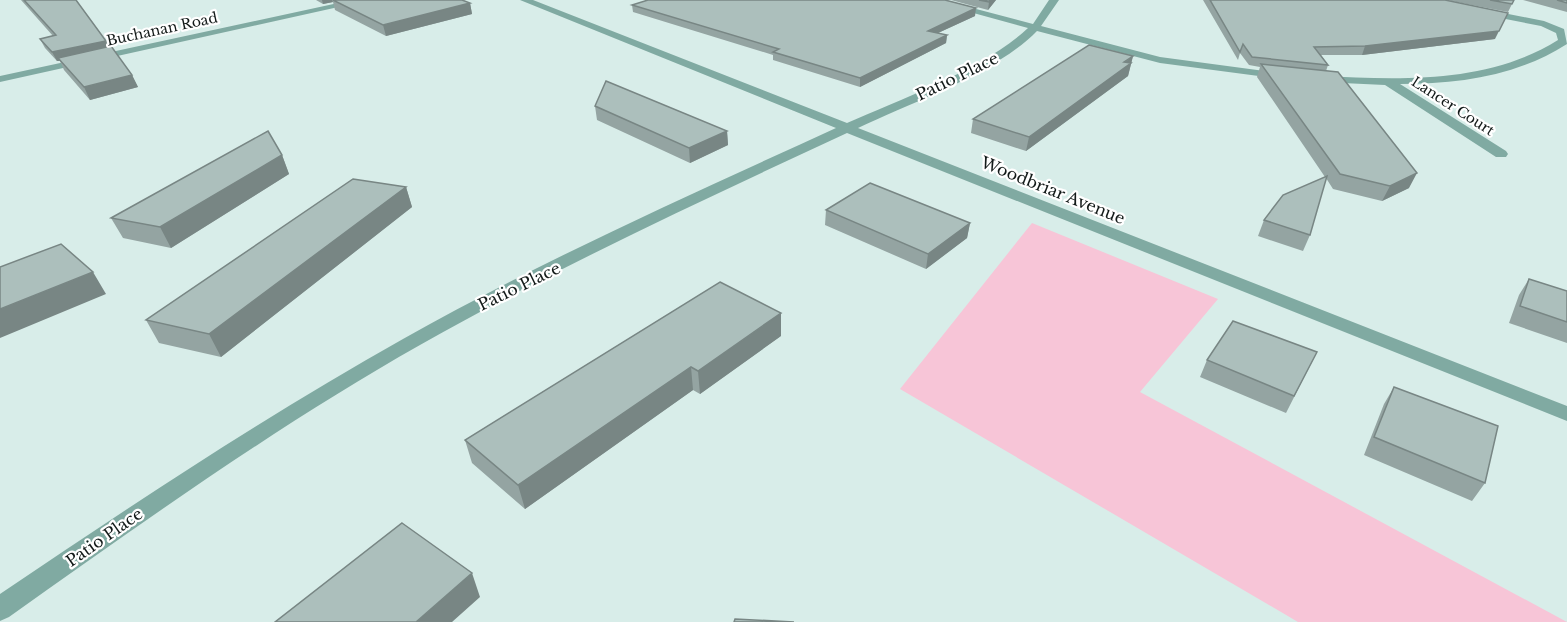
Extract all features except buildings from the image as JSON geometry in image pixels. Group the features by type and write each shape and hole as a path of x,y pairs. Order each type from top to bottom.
{"street":[{"name":"Buchanan Road","path":"0,79 365,0"},
{"name":"Woodbriar Avenue","path":"525,0 1567,414"},
{"path":"931,0 1160,60 1302,78 1390,83 1490,73 1551,52 1564,41 1560,31 1544,24 1470,9"},
{"name":"Patio Place","path":"0,609 236,448 366,368 473,308 986,64 1024,39 1037,27 1054,0"},
{"name":"Lancer Court","path":"1390,83 1501,154"}],"shaded area":[{"path":"1032,223 1218,299 1140,392 1567,622 1298,622 900,389"}]}
